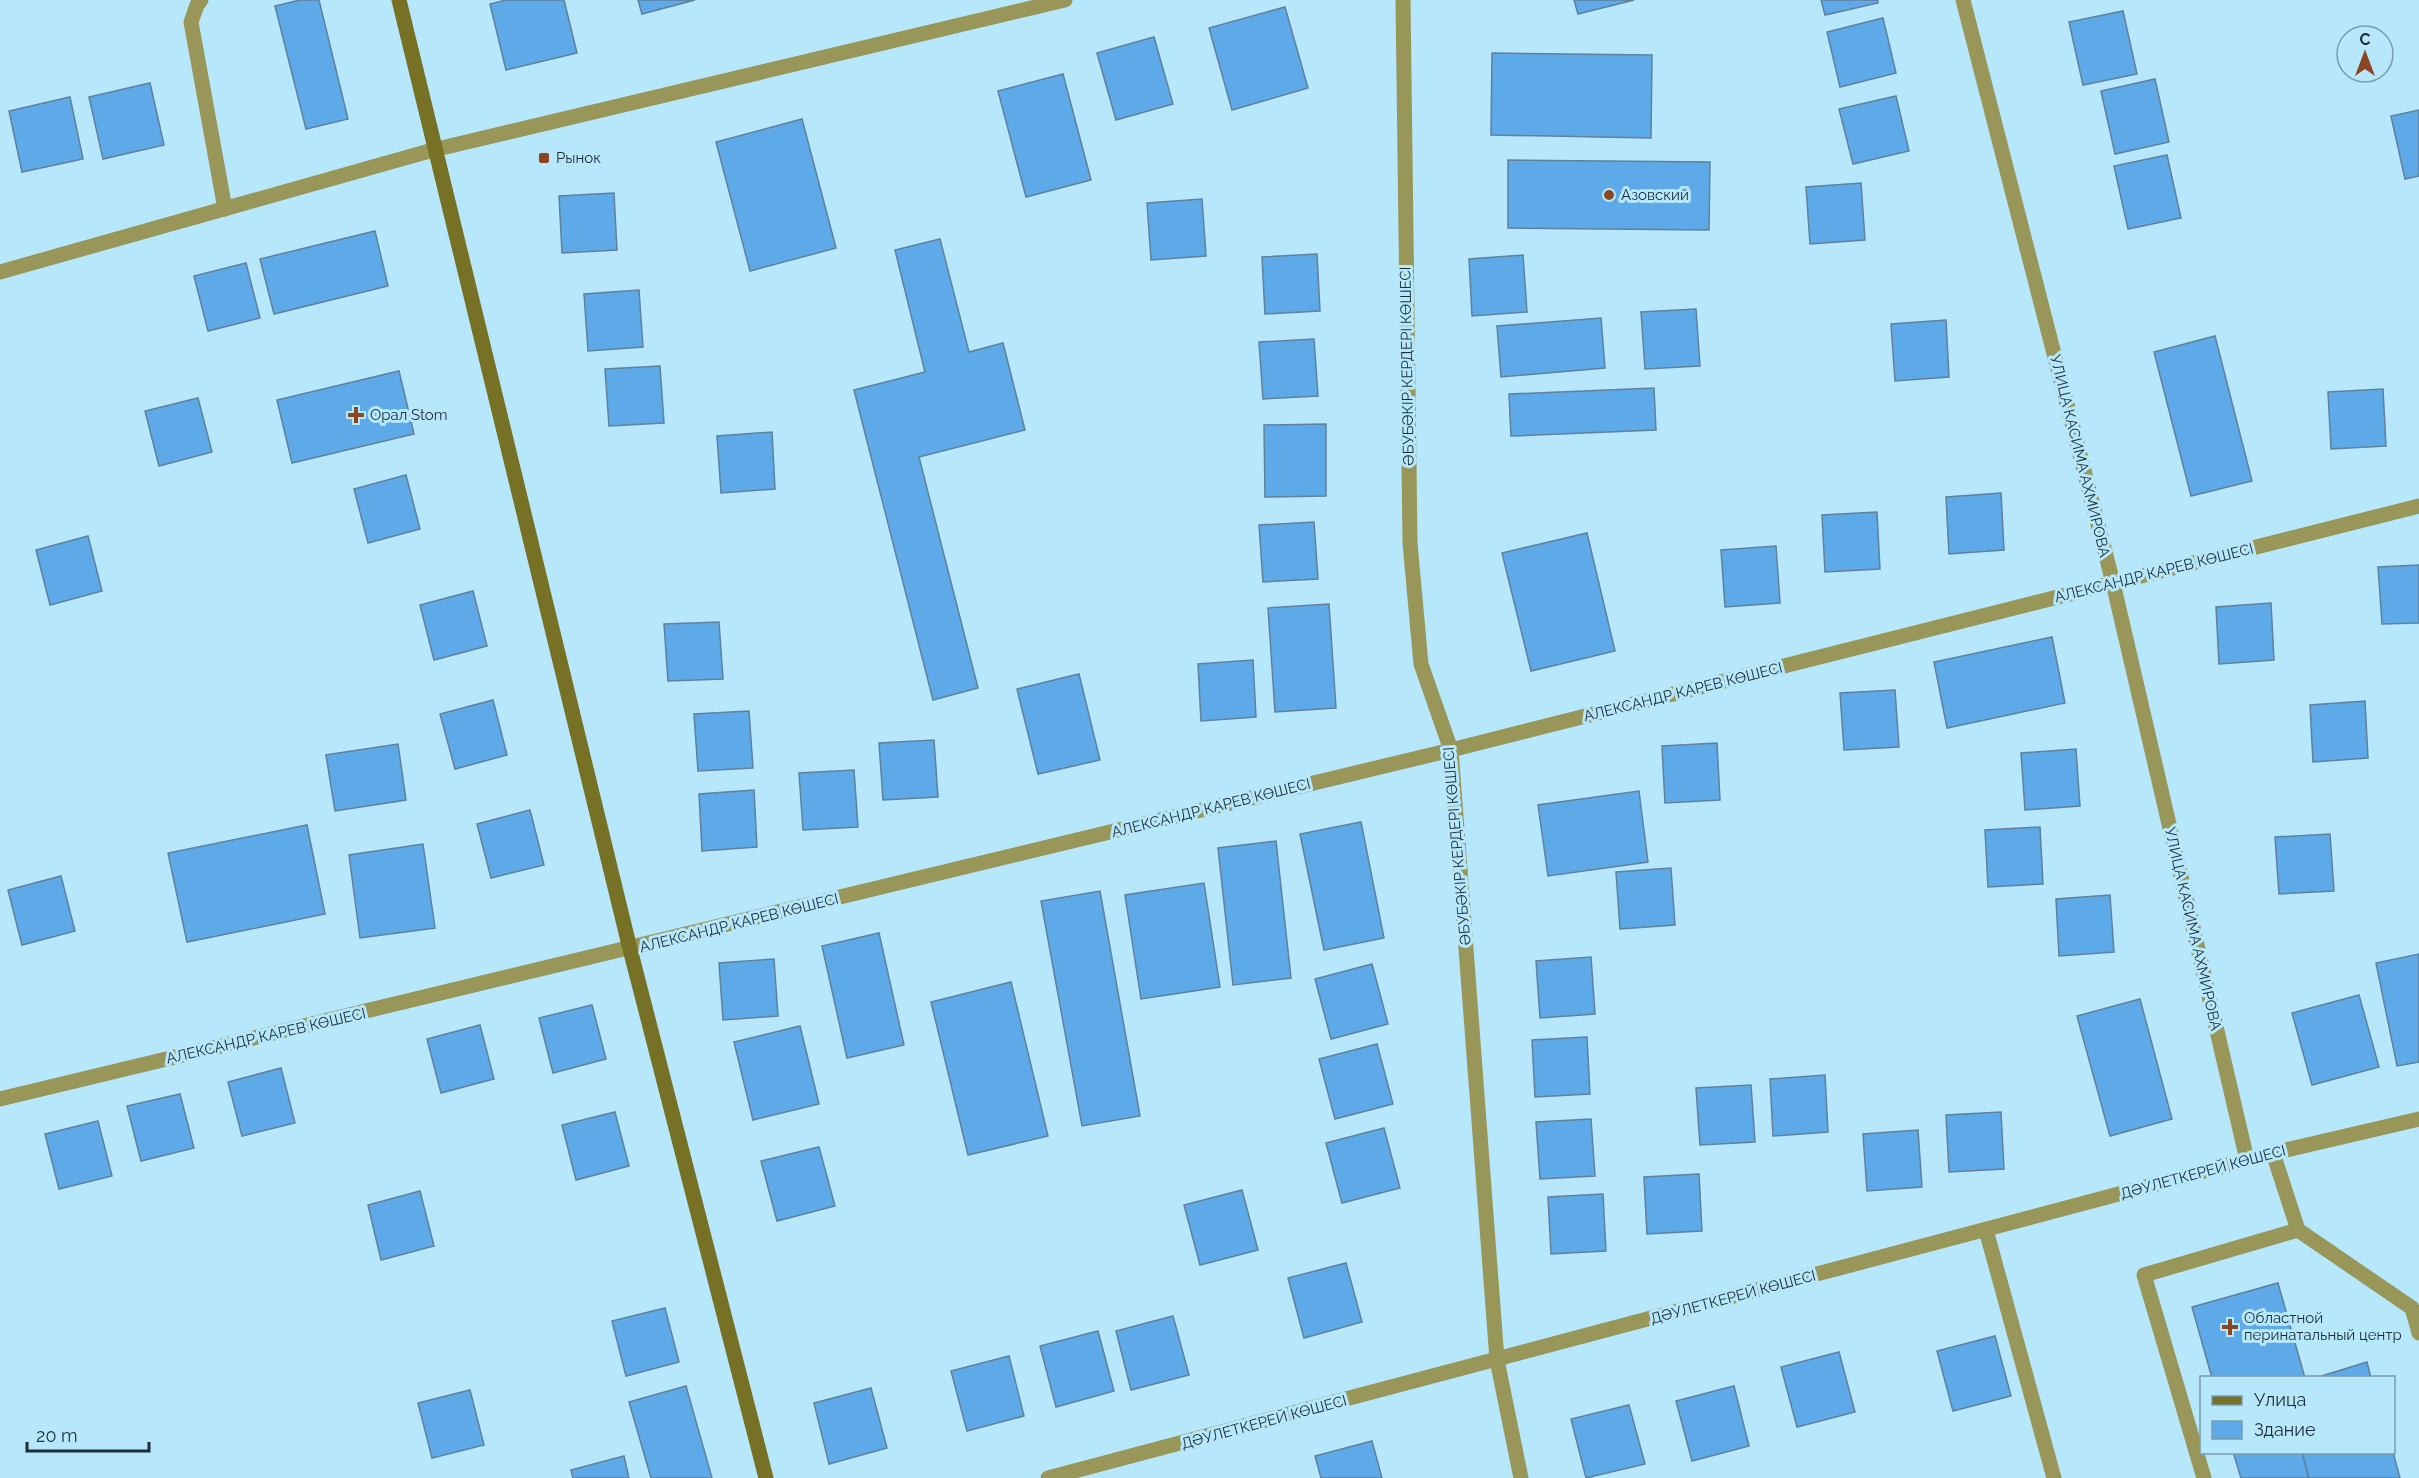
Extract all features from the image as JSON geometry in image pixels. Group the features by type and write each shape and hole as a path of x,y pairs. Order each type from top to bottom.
{"street":[{"path":"201,0 196,5 191,22 225,209"},
{"path":"399,0 433,150 630,949 766,1478"},
{"path":"0,272 433,150 1065,0"},
{"name":"ӘБУБӘКІР КЕРДЕРІ КӨШЕСІ","path":"1403,0 1410,543 1421,664 1451,750 1497,1360 1521,1478"},
{"name":"УЛИЦА КАСИМА АХМИРОВА","path":"1963,0 2113,583 2247,1160"},
{"name":"АЛЕКСАНДР КАРЕВ КӨШЕСІ","path":"0,1099 1451,750 2419,506"},
{"name":"ДӘУЛЕТКЕРЕЙ КӨШЕСІ","path":"1048,1478 2273,1153 2419,1119"},
{"path":"2273,1153 2298,1230 2412,1308 2419,1334"},
{"path":"1986,1230 2054,1478"},
{"path":"2204,1478 2144,1275 2298,1230"}],"building":[{"path":"300,0 319,0 348,119 306,129 275,6"},
{"path":"506,0 564,0 577,53 506,70 490,4"},
{"path":"638,0 695,0 642,14"},
{"path":"1574,0 1634,0 1578,14"},
{"path":"1821,0 1878,0 1878,3 1825,15"},
{"path":"1285,7 1308,88 1232,110 1209,28"},
{"path":"2123,11 2137,74 2083,85 2069,22"},
{"path":"1883,18 1896,73 1840,87 1827,32"},
{"path":"1154,37 1173,104 1116,120 1097,53"},
{"path":"1492,53 1652,55 1651,138 1491,135"},
{"path":"1063,74 1091,180 1026,197 998,91"},
{"path":"2155,79 2169,142 2115,154 2101,91"},
{"path":"150,83 164,145 103,159 89,97"},
{"path":"1896,96 1909,151 1853,164 1839,109"},
{"path":"70,97 83,159 22,172 9,111"},
{"path":"2419,110 2419,176 2405,179 2391,116"},
{"path":"802,119 836,248 750,271 716,142"},
{"path":"2167,155 2181,218 2128,229 2114,166"},
{"name":"Азовский","path":"1508,160 1710,162 1709,230 1508,228"},
{"path":"1861,183 1865,240 1810,244 1806,187"},
{"path":"614,193 617,250 562,253 559,196"},
{"path":"1202,199 1206,256 1151,260 1147,203"},
{"path":"375,231 388,286 274,314 260,259"},
{"path":"940,239 969,352 1003,343 1025,430 919,457 978,688 933,700 854,390 925,372 895,250"},
{"path":"1317,254 1320,311 1265,314 1262,257"},
{"path":"1523,255 1527,312 1472,316 1469,259"},
{"path":"246,263 260,318 208,331 194,276"},
{"path":"639,290 643,347 588,351 584,294"},
{"path":"1696,309 1700,366 1645,369 1641,312"},
{"path":"1601,318 1605,368 1501,377 1497,326"},
{"path":"1946,320 1949,377 1895,381 1891,324"},
{"path":"2215,336 2252,481 2191,496 2154,352"},
{"path":"1314,339 1318,396 1263,399 1259,342"},
{"path":"660,366 664,423 609,426 605,369"},
{"path":"399,371 414,434 292,463 277,400"},
{"path":"1654,388 1656,430 1511,436 1509,394"},
{"path":"2383,389 2386,446 2331,449 2328,392"},
{"path":"198,398 212,452 159,466 145,411"},
{"path":"1326,424 1326,496 1265,497 1264,425"},
{"path":"772,432 775,489 721,493 717,436"},
{"path":"406,475 420,529 368,543 354,489"},
{"path":"2001,493 2004,550 1949,554 1946,497"},
{"path":"1877,512 1880,569 1825,572 1822,515"},
{"path":"1314,522 1318,579 1263,582 1259,525"},
{"path":"1587,533 1615,651 1531,671 1502,553"},
{"path":"88,536 102,591 50,605 36,550"},
{"path":"1776,546 1780,603 1725,607 1721,550"},
{"path":"2419,565 2419,623 2382,624 2378,567"},
{"path":"473,591 487,646 434,660 420,605"},
{"path":"2271,603 2274,660 2219,664 2216,607"},
{"path":"1329,604 1336,708 1275,712 1268,608"},
{"path":"719,622 723,679 668,681 664,624"},
{"path":"2052,637 2065,703 1947,728 1934,662"},
{"path":"1253,660 1256,717 1201,721 1198,664"},
{"path":"1079,674 1100,760 1038,774 1017,689"},
{"path":"1895,690 1899,747 1844,750 1840,693"},
{"path":"493,700 507,755 455,769 440,714"},
{"path":"2365,701 2368,758 2313,762 2310,705"},
{"path":"749,711 753,768 698,771 694,714"},
{"path":"934,740 938,797 883,800 879,743"},
{"path":"1717,743 1720,800 1665,803 1662,746"},
{"path":"398,744 406,800 335,811 326,755"},
{"path":"2076,749 2080,806 2025,810 2021,753"},
{"path":"854,770 858,827 803,830 799,773"},
{"path":"754,790 757,847 702,851 699,794"},
{"path":"1639,791 1648,862 1548,876 1538,805"},
{"path":"530,810 544,865 491,878 477,824"},
{"path":"1361,822 1384,938 1324,950 1300,834"},
{"path":"307,825 325,914 187,942 168,853"},
{"path":"2040,827 2043,884 1988,887 1985,830"},
{"path":"2330,834 2334,891 2279,894 2275,837"},
{"path":"1276,841 1291,978 1233,985 1218,848"},
{"path":"423,844 435,928 360,938 349,855"},
{"path":"1671,868 1675,925 1620,929 1616,872"},
{"path":"61,876 75,931 22,945 8,890"},
{"path":"1204,883 1220,987 1141,999 1125,895"},
{"path":"1100,891 1140,1116 1082,1126 1041,901"},
{"path":"2110,895 2114,952 2059,956 2056,899"},
{"path":"879,933 904,1045 847,1058 822,946"},
{"path":"2419,954 2419,1062 2397,1066 2376,963"},
{"path":"1591,957 1595,1014 1540,1018 1536,961"},
{"path":"774,959 778,1016 723,1020 719,963"},
{"path":"1372,964 1388,1024 1331,1039 1315,979"},
{"path":"1011,982 1048,1136 968,1155 931,1002"},
{"path":"2359,995 2379,1067 2312,1085 2292,1013"},
{"path":"2140,999 2172,1119 2110,1136 2077,1016"},
{"path":"592,1005 606,1059 553,1073 539,1018"},
{"path":"480,1025 494,1079 441,1093 427,1039"},
{"path":"800,1026 819,1104 753,1120 734,1042"},
{"path":"1587,1037 1590,1094 1535,1097 1532,1040"},
{"path":"1377,1044 1393,1104 1335,1119 1319,1059"},
{"path":"281,1068 295,1123 242,1136 228,1082"},
{"path":"1825,1075 1828,1132 1773,1136 1770,1079"},
{"path":"1751,1085 1755,1142 1700,1145 1696,1088"},
{"path":"180,1094 194,1148 141,1161 127,1106"},
{"path":"615,1112 629,1166 576,1180 562,1125"},
{"path":"2001,1112 2004,1169 1949,1172 1946,1115"},
{"path":"1591,1119 1595,1176 1540,1179 1536,1122"},
{"path":"98,1121 112,1176 59,1189 45,1134"},
{"path":"1384,1128 1400,1188 1342,1203 1326,1143"},
{"path":"1918,1130 1922,1187 1867,1191 1863,1134"},
{"path":"819,1147 835,1206 777,1221 761,1161"},
{"path":"1699,1174 1702,1231 1647,1234 1644,1177"},
{"path":"1242,1190 1258,1250 1200,1265 1184,1205"},
{"path":"420,1191 434,1246 381,1260 368,1205"},
{"path":"1603,1194 1606,1251 1551,1254 1548,1197"},
{"path":"1346,1263 1362,1322 1304,1338 1288,1278"},
{"path":"2278,1283 2304,1376 2211,1376 2192,1307"},
{"path":"665,1308 679,1362 626,1376 612,1321"},
{"path":"1173,1316 1189,1375 1131,1390 1116,1331"},
{"path":"1098,1331 1114,1391 1056,1407 1040,1346"},
{"path":"1995,1336 2011,1396 1953,1411 1937,1351"},
{"path":"1839,1352 1855,1412 1797,1427 1781,1367"},
{"path":"1009,1356 1024,1416 967,1431 951,1371"},
{"path":"2367,1362 2370,1376 2322,1376"},
{"path":"686,1386 712,1478 651,1478 629,1402"},
{"path":"1734,1386 1749,1446 1692,1461 1676,1401"},
{"path":"871,1388 887,1448 829,1464 814,1403"},
{"path":"470,1390 484,1445 432,1458 418,1403"},
{"path":"1629,1405 1645,1464 1586,1478 1571,1419"},
{"path":"1372,1441 1382,1478 1321,1478 1315,1456"},
{"path":"2234,1454 2303,1454 2309,1478 2241,1478"},
{"path":"2303,1454 2394,1454 2400,1478 2309,1478"},
{"path":"624,1456 629,1478 573,1478 571,1470"}],"place":[{"name":"Рынок","path":"544,158"},
{"name":"Азовский","path":"1609,195"},
{"name":"Орал Stom","path":"356,415"},
{"name":"Областной перинатальный центр","path":"2230,1327"}]}
